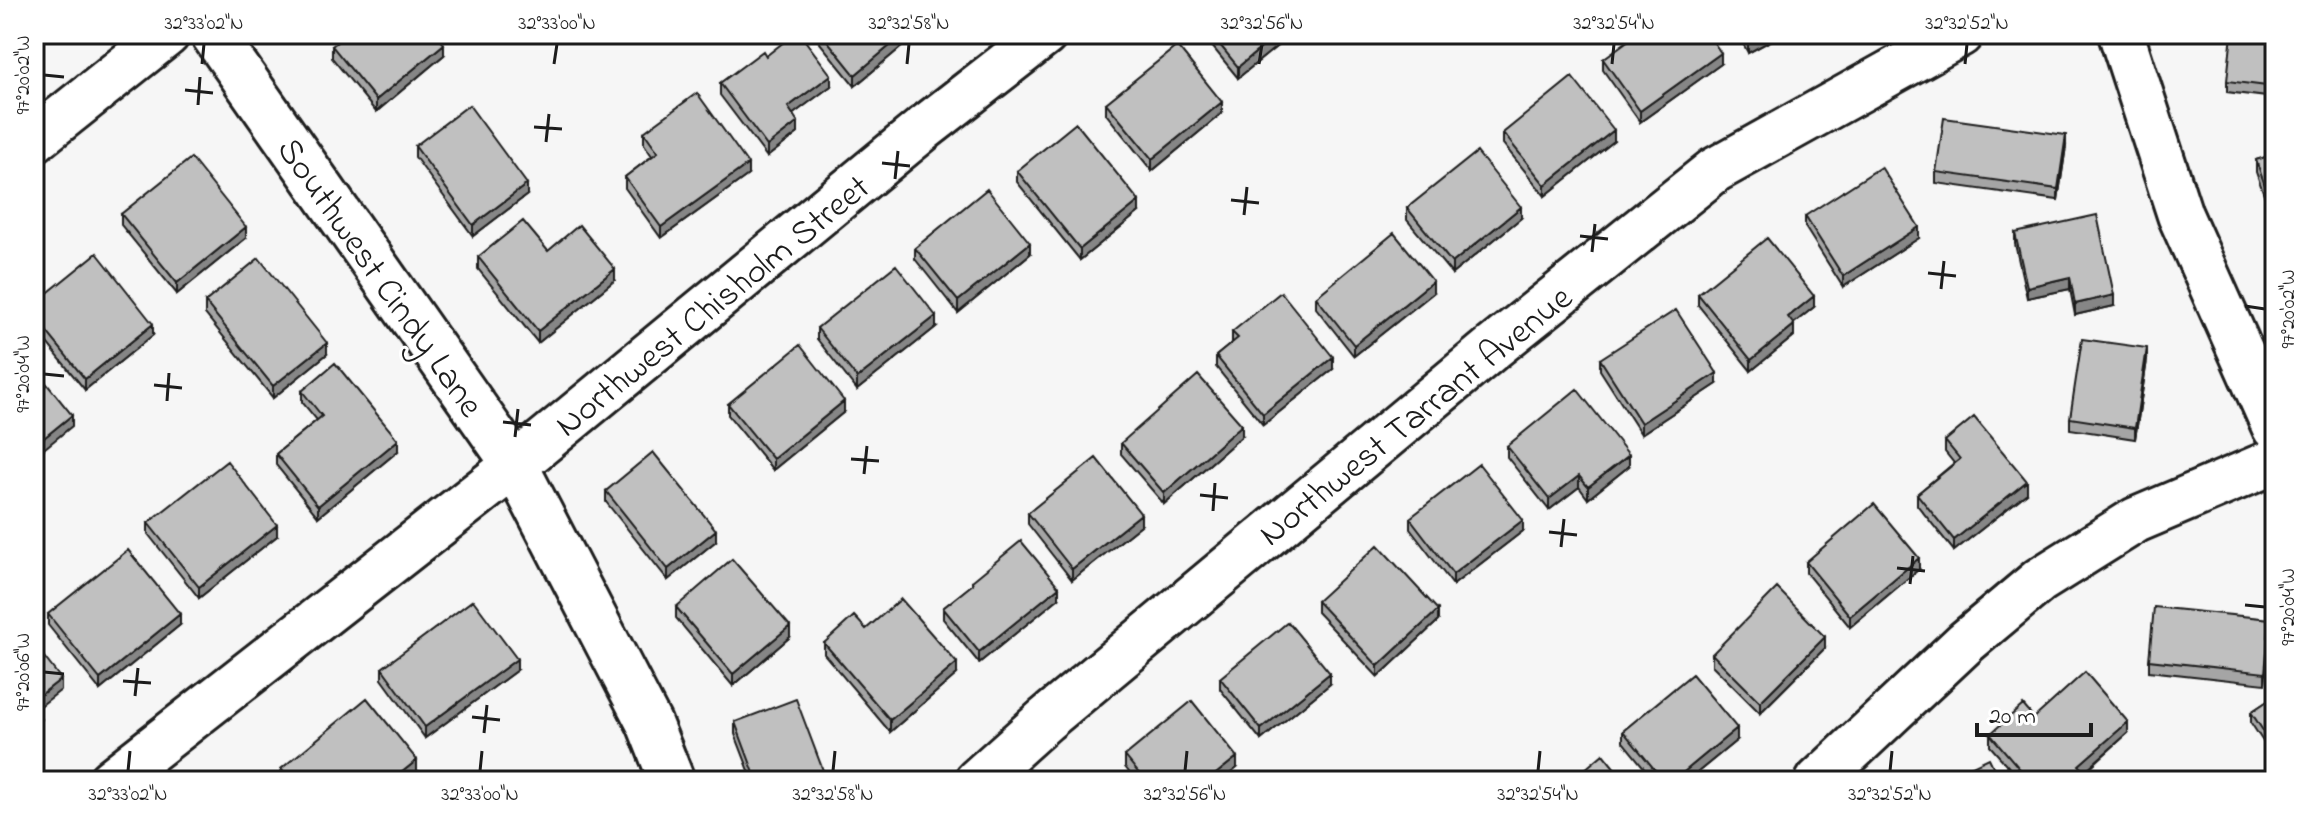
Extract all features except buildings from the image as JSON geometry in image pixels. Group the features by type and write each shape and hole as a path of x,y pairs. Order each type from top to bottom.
{"street":[{"path":"34,140 167,34"},
{"name":"Southwest Cindy Lane","path":"213,34 515,465 649,723 672,781"},
{"name":"Northwest Chisholm Street","path":"111,781 515,465 923,129 1045,34"},
{"name":"Northwest Tarrant Avenue","path":"977,781 1045,720 1490,350 1715,170 1960,34"},
{"path":"2121,34 2180,215 2275,428"},
{"path":"1818,781 1966,642 2040,580 2136,520 2275,461"}]}
